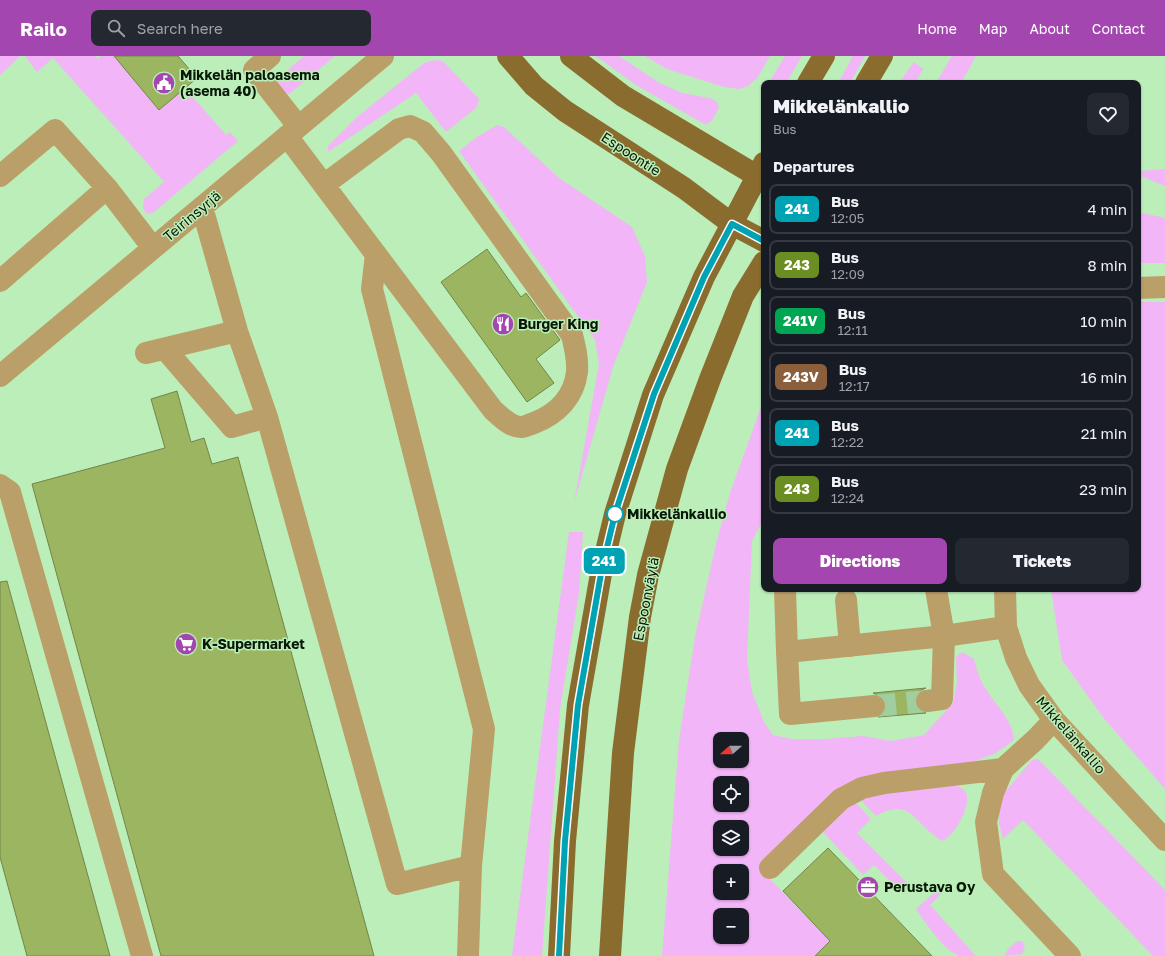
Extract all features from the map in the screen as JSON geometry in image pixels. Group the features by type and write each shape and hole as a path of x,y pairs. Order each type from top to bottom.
{"main road":[{"name":"Espoontie","path":"508,56 534,86 565,111 684,188 732,224 761,239"},
{"path":"571,56 623,96 707,144 761,172"},
{"path":"810,80 824,56"},
{"path":"868,80 882,56"},
{"path":"559,956 565,841 578,705 602,568 615,514 654,394 704,277 732,224 761,175"},
{"name":"Espoonväylä","path":"610,956 623,753 640,617 648,574 677,469 710,379 743,296 761,267"}],"street":[{"path":"270,56 254,70 325,184 481,395 503,419 521,427 544,419 559,409 569,398 577,372 577,352 572,335 441,153 423,132 410,126 399,129 325,184"},
{"name":"Teirinsyrjä","path":"0,376 292,131 384,56"},
{"path":"0,176 55,130 106,188 153,248"},
{"path":"0,281 106,188"},
{"path":"202,207 237,331 267,418 397,884 471,866"},
{"path":"376,254 372,289 484,729 471,866 468,956"},
{"path":"1141,288 1165,287"},
{"path":"237,331 156,351 232,427 267,418"},
{"path":"0,485 10,492 142,956"},
{"path":"784,592 790,714 874,706"},
{"path":"927,701 942,699 944,636 937,592"},
{"name":"Mikkelänkallio","path":"1005,592 1006,627 1016,658 1029,685 1054,720 1165,840"},
{"path":"846,600 850,646"},
{"path":"787,652 944,636 1006,627"},
{"path":"1054,720 1035,740 1003,769 993,793 986,822 993,874 1070,956"},
{"path":"770,868 841,799 862,788 884,782 1003,769"}],"shaded area":[{"path":"0,56 20,56 0,75"},
{"path":"25,56 95,56 98,59 101,56 114,56 159,110 185,88 226,135 230,132 238,141 154,212 149,214 145,212 143,208 144,199 164,182 53,58 37,72"},
{"path":"304,56 335,56 289,94 285,95 274,82"},
{"path":"596,56 619,56 658,82 682,93 710,98 716,101 719,107 713,119 706,125 636,85"},
{"path":"645,56 770,56 757,78 748,86 739,89 724,87 667,69"},
{"path":"785,56 802,56 788,80 771,80"},
{"path":"853,56 865,56 852,80 840,80"},
{"path":"952,56 976,56 963,80 938,80"},
{"path":"436,60 443,61 479,99 477,107 446,132 416,93 328,152 328,146 356,118 424,63"},
{"path":"914,62 923,69 917,80 901,80"},
{"path":"497,125 504,127 559,178 632,227 645,256 647,282 613,367 574,503 599,364 595,340 459,151 477,137"},
{"path":"1165,169 1165,186 1141,176 1141,171"},
{"path":"1141,213 1165,218 1165,263 1141,263"},
{"path":"1141,302 1165,302 1165,789 1102,716 1062,660 1051,592 1141,592"},
{"path":"761,407 761,524 752,541 747,660 752,692 764,722 773,735 792,739 826,739 863,736 891,741 924,735 953,703 957,682 956,657 962,652 974,659 982,683 1011,726 1014,740 996,753 813,815 759,868 830,941 820,951 824,956 662,956 679,740 695,637 716,544 730,493"},
{"path":"569,532 583,532 579,593 560,709 542,956 512,956"},
{"path":"1038,759 1165,890 1165,956 1153,956 1023,820 1003,839 999,823 999,799 1032,760"},
{"path":"940,784 953,785 962,788 967,795 967,802 962,818 952,833 942,841 912,815 905,811 897,809 876,816 858,797"},
{"path":"853,800 871,819 857,833 907,883 899,890 874,865 863,875 821,830"},
{"path":"940,888 943,892 930,905 976,956 960,956 954,954 936,936 916,909"},
{"path":"1017,941 1022,941 1025,947 1022,954 1004,956 1009,948"}],"building":[{"name":"Mikkelän paloasema (asema 40)","path":"114,56 178,56 197,78 159,110"},
{"name":"Burger King","path":"487,249 521,297 526,293 560,340 536,359 554,383 527,402 441,282"},
{"path":"177,391 191,442 204,438 212,464 238,457 374,956 161,956 32,484 165,448 151,399"},
{"path":"7,581 110,956 27,956 0,857 0,582"},
{"path":"926,688 919,691 915,697 915,702 917,709 926,713 878,717 885,712 886,704 884,698 873,693"},
{"path":"828,848 932,956 815,956 830,941 783,891"}],"tunnel":[{"path":"874,706 927,701"}],"bus line":[{"name":"241","path":"559,956 565,841 578,705 602,568 615,514 654,394 704,277 732,224 761,239"}],"place":[{"name":"Mikkelän paloasema (asema 40)","path":"164,83"},
{"name":"Burger King","path":"503,324"},
{"name":"Mikkelänkallio","path":"615,514"},
{"name":"K-Supermarket","path":"186,644"},
{"name":"Perustava Oy","path":"868,887"}]}
